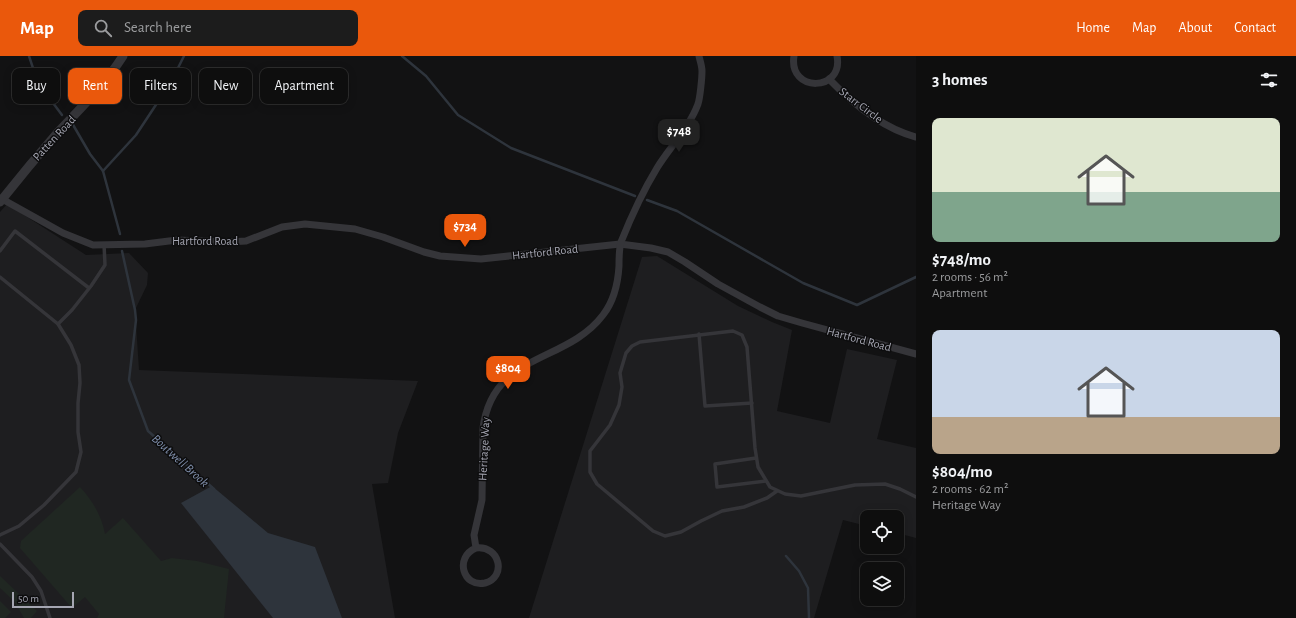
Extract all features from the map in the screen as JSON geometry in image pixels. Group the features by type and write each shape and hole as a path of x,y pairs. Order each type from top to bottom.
{"street":[{"name":"Patten Road","path":"1,200 32,162 101,86 115,69 123,56"},
{"name":"Heritage Way","path":"476,548 474,534 482,500 483,428 484,418 489,402 502,382 516,371 581,335 597,323 604,314 616,285 620,244 646,187 658,166 684,130 698,103 702,70 699,56"},
{"name":"Starr Circle","path":"794,56 794,69 799,77 812,84 821,83 830,79 836,72 838,56"},
{"name":"Starr Circle","path":"830,79 848,98 871,115 901,132 916,137"},
{"name":"Hartford Road","path":"1,200 80,241 93,245 145,244 177,240 240,242 246,241 282,226 305,224 355,229 440,256 481,259 620,244 651,248 668,252 718,284 778,316 916,354"},
{"path":"476,548 484,548 491,551 496,557 498,564 497,572 493,578 482,583 474,582 468,578 463,568 463,561 467,554 476,548"}],"lane":[{"path":"0,251 15,232 89,288"},
{"path":"58,324 72,310 105,265 104,244"},
{"path":"0,277 58,324 71,345 79,365 80,383 78,432 81,452 76,472 44,505 19,526 0,535"},
{"path":"777,491 767,498 744,507 722,511 680,532 665,536 653,531 597,484 590,472 590,451 610,425 619,405 622,387 620,373 626,353 632,346 640,342 699,334 733,331 742,335 747,347 756,458 758,467 770,487 785,494 801,496 854,485 885,484 916,497"},
{"path":"699,334 705,406 752,403"},
{"path":"756,458 715,464 717,487 766,481"},
{"path":"0,544 35,582 41,591 50,618"}],"shaded area":[{"path":"7,204 86,255 129,253 148,273 147,285 135,310 139,370 418,381 398,433 388,483 372,484 395,618 0,618 0,212"},
{"path":"657,256 738,306 792,330 777,411 830,423 847,349 897,360 877,439 916,448 916,538 904,535 904,510 860,510 860,524 843,520 814,618 529,618 642,257"},
{"path":"212,486 268,533 315,547 342,618 273,618 181,503"},
{"path":"80,487 89,497 96,509 102,521 105,534 123,518 161,561 172,558 197,561 229,569 224,618 97,618 99,614 85,597 72,608 20,548 21,541"},
{"path":"0,576 37,611 31,618 24,618 14,601 0,588"},
{"path":"0,601 11,612 5,618 0,618"}],"waterway":[{"name":"Boutwell Brook","path":"29,56 38,83 62,115"},
{"path":"103,171 136,135 171,82 184,56"},
{"path":"402,56 426,76 458,115 511,148 635,196"},
{"name":"Boutwell Brook","path":"72,123 90,154 103,171 120,234"},
{"path":"647,200 677,211 803,283 857,305 916,277"},
{"name":"Boutwell Brook","path":"122,251 136,320 129,380 148,431 214,489"},
{"path":"786,556 799,571 808,588 809,618"}]}
